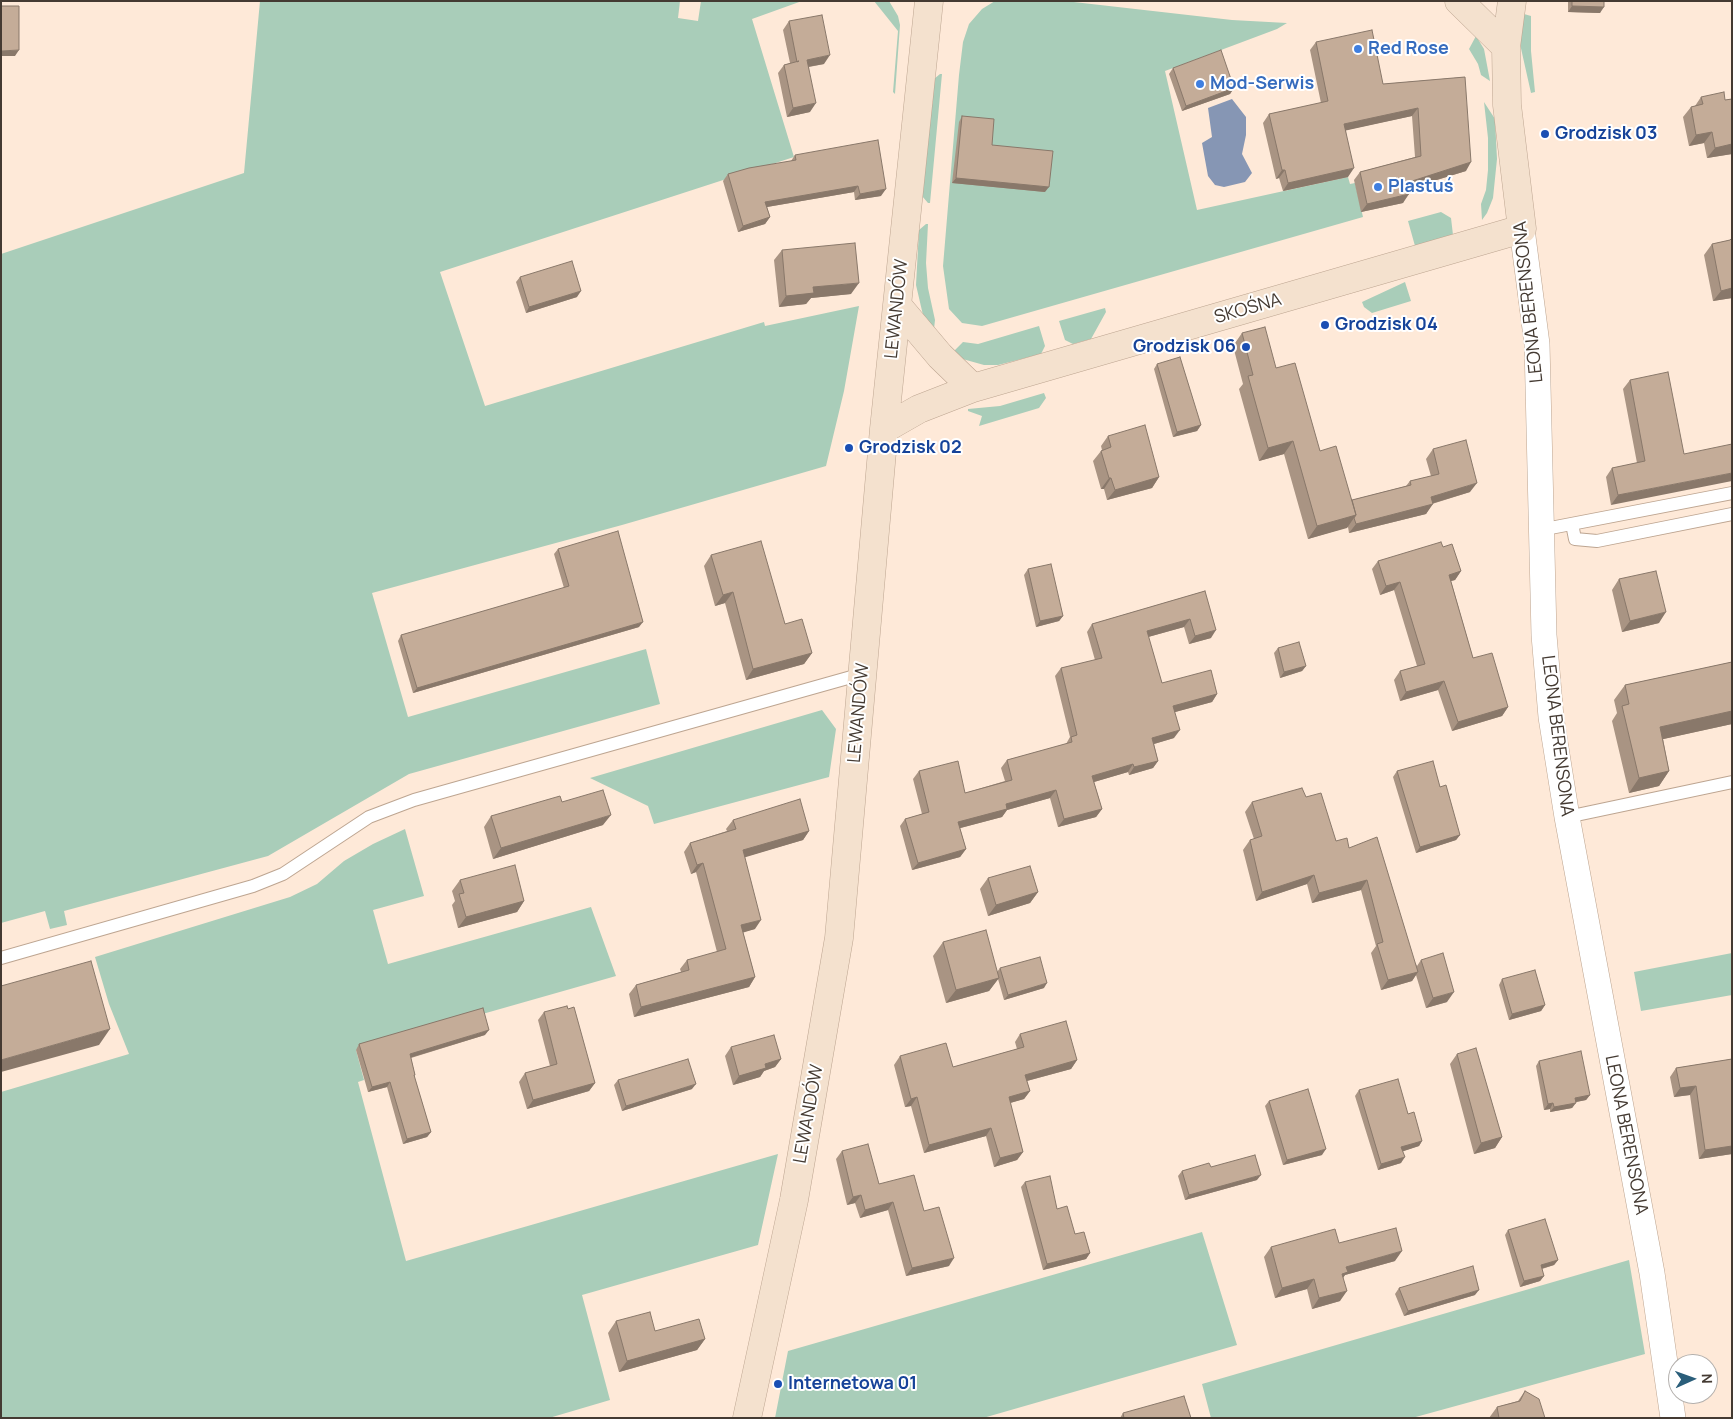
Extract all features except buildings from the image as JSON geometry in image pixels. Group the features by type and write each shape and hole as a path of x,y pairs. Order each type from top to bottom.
{"street":[{"name":"LEWANDÓW","path":"747,1418 787,1235 827,1018 848,855 884,429 929,1"},
{"path":"1459,1 1506,47"},
{"name":"LEONA BERENSONA","path":"1512,1 1506,47 1507,105 1537,344 1540,530 1544,635 1550,708 1566,817 1652,1273 1673,1418"},
{"name":"SKOŚNA","path":"884,429 919,409 973,388 1522,229"},
{"path":"897,305 940,356 973,388"}],"lane":[{"path":"1540,530 1732,493"},
{"path":"1572,524 1575,539 1596,541 1732,514"},
{"path":"1,958 253,886 283,874 369,818 414,800 862,674"},
{"path":"1566,817 1732,782"}],"green space":[{"path":"260,1 680,1 678,18 698,21 701,1 802,1 752,19 794,157 440,272 485,406 764,322 765,326 859,306 844,391 826,466 622,525 372,593 408,717 646,649 660,704 409,774 268,856 64,911 67,925 50,929 45,911 1,923 1,254 244,173"},
{"path":"874,1 889,1 898,16 900,25 895,94 893,92 898,31"},
{"path":"995,1 1065,1 1232,20 1287,23 1277,29 1165,71 1197,210 1348,177 1350,184 1355,183 1363,217 982,326 962,323 949,309 943,266 959,75 963,42 969,24 982,9"},
{"path":"1524,14 1531,16 1531,51 1535,92 1531,93 1518,35"},
{"path":"1476,36 1484,49 1490,81 1481,75 1478,64 1469,49"},
{"path":"942,74 930,203 928,203 922,196 933,102 931,98 934,79"},
{"path":"1484,102 1495,119 1497,159 1493,198 1482,220 1481,204 1486,190 1488,170 1488,138"},
{"path":"1441,212 1451,218 1453,235 1415,246 1408,221"},
{"path":"928,224 926,263 928,288 935,320 934,329 923,315 916,285 919,230"},
{"path":"1405,282 1411,301 1372,313 1364,307 1362,302"},
{"path":"1105,308 1106,312 1091,339 1073,344 1065,340 1059,321"},
{"path":"1039,326 1045,346 1041,354 998,365 984,365 959,358 952,353 963,342 978,344"},
{"path":"1044,393 1046,398 1039,408 979,426 982,416 968,411 968,409 1000,406"},
{"path":"822,710 836,729 829,777 654,824 648,806 590,778"},
{"path":"405,829 424,896 373,910 388,964 591,907 616,976 356,1050 364,1080 358,1082 406,1261 778,1154 758,1245 582,1295 610,1400 549,1418 1,1418 1,1092 129,1054 109,1004 95,957 290,897 317,884 344,861 373,844"},
{"path":"1732,953 1732,995 1641,1011 1634,972"},
{"path":"1202,1232 1237,1345 983,1418 775,1418 788,1351"},
{"path":"1629,1260 1645,1354 1412,1418 1211,1418 1202,1384"}],"water":[{"path":"1232,99 1246,117 1246,135 1242,154 1252,173 1245,182 1224,187 1215,185 1208,176 1202,143 1212,137 1208,108"}],"place":[{"name":"Red Rose","path":"1358,49"},
{"name":"Mod-Serwis","path":"1200,84"},
{"name":"Grodzisk 03","path":"1545,134"},
{"name":"Plastuś","path":"1378,187"},
{"name":"Grodzisk 04","path":"1325,325"},
{"name":"Grodzisk 06","path":"1246,347"},
{"name":"Grodzisk 02","path":"849,448"},
{"name":"Internetowa 01","path":"778,1384"}]}
